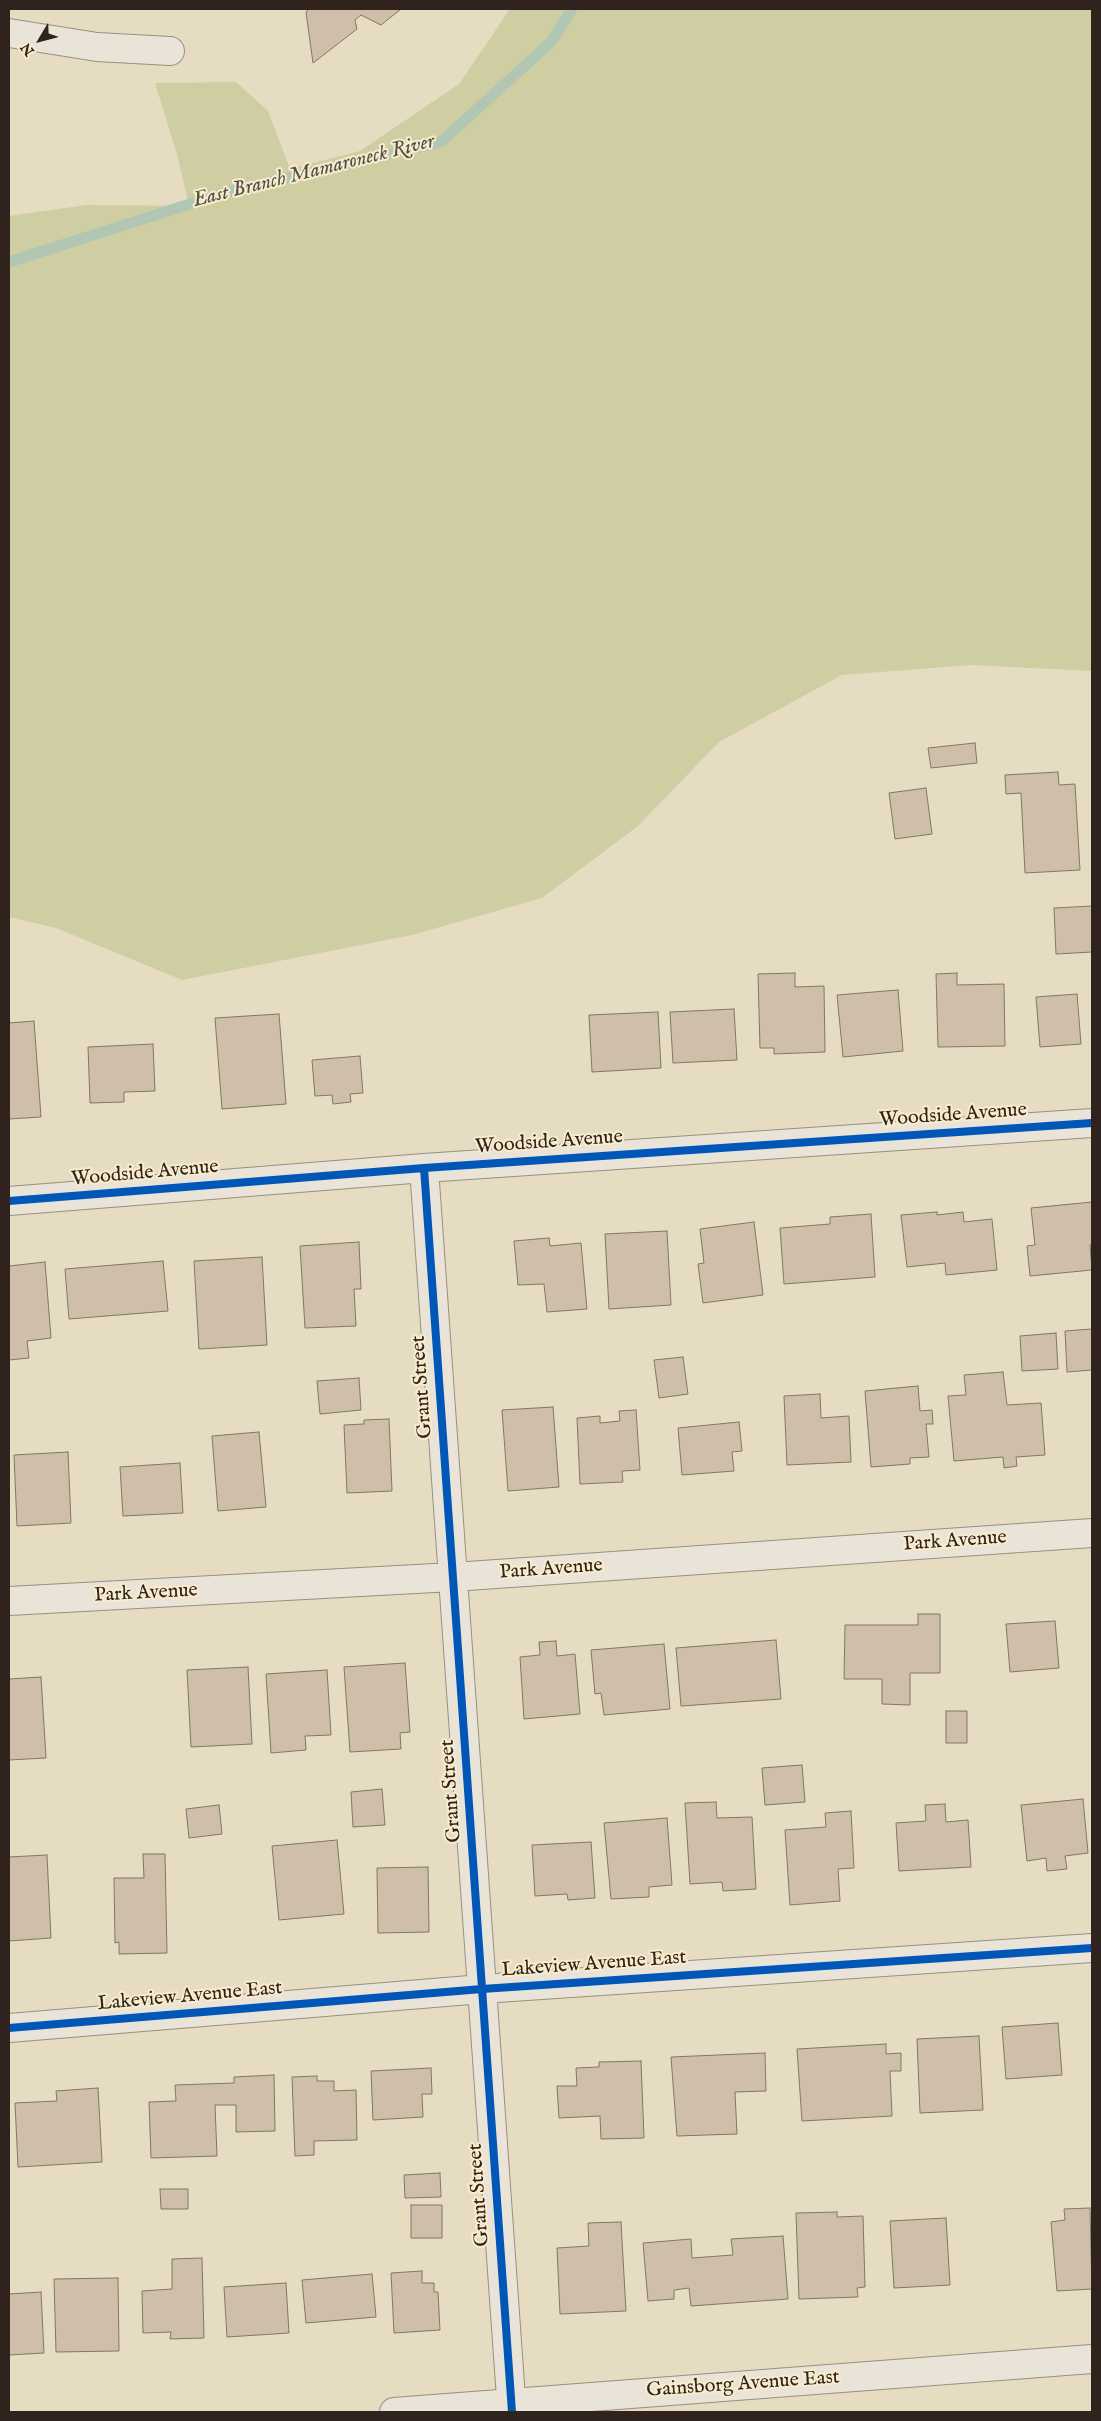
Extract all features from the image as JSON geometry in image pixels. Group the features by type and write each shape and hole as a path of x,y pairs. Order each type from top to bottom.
{"street":[{"path":"9,33 97,46 170,51"},
{"name":"Woodside Avenue","path":"9,1201 424,1168 1092,1123"},
{"name":"Grant Street","path":"424,1168 512,2407"},
{"name":"Park Avenue","path":"9,1602 453,1577 1092,1533"},
{"name":"Lakeview Avenue East","path":"9,2028 482,1989 1092,1948"},
{"name":"Gainsborg Avenue East","path":"394,2412 512,2407 1092,2359"}],"green space":[{"path":"510,9 1092,9 1092,671 971,665 842,675 719,742 638,826 542,898 412,935 182,980 56,928 9,917 9,216 87,205 189,206 177,154 155,83 236,82 268,111 290,169 360,151 459,84"}],"building":[{"path":"309,9 401,9 381,25 361,15 355,20 357,29 313,63 306,12"},
{"path":"975,743 977,763 931,768 928,748"},
{"path":"1058,772 1059,785 1075,784 1080,870 1025,873 1021,793 1006,794 1005,775"},
{"path":"926,788 932,834 895,839 889,793"},
{"path":"1092,906 1092,952 1056,954 1054,908"},
{"path":"795,973 795,987 824,986 825,1052 774,1054 774,1048 760,1048 758,974"},
{"path":"957,973 957,985 1004,984 1005,1046 938,1047 936,974"},
{"path":"898,990 903,1051 843,1057 837,995"},
{"path":"1077,994 1081,1044 1040,1047 1036,997"},
{"path":"734,1009 737,1060 673,1063 670,1012"},
{"path":"658,1012 661,1068 592,1072 589,1015"},
{"path":"279,1014 286,1104 222,1109 215,1018"},
{"path":"34,1021 41,1117 9,1119 9,1023"},
{"path":"153,1044 155,1091 124,1092 124,1102 90,1103 88,1047"},
{"path":"360,1056 363,1093 350,1094 351,1102 333,1104 332,1095 315,1096 312,1060"},
{"path":"1092,1202 1092,1245 1090,1245 1092,1270 1030,1276 1027,1246 1035,1245 1031,1208"},
{"path":"937,1212 937,1215 963,1212 964,1222 992,1219 997,1270 946,1275 945,1263 907,1267 901,1215"},
{"path":"871,1214 875,1277 784,1284 780,1228 830,1224 830,1217"},
{"path":"754,1222 763,1295 703,1303 698,1264 704,1263 700,1229"},
{"path":"667,1231 671,1305 609,1309 605,1234"},
{"path":"549,1238 550,1246 581,1243 587,1309 547,1312 544,1284 518,1285 514,1241"},
{"path":"359,1242 361,1289 354,1289 356,1326 305,1328 300,1246"},
{"path":"262,1257 267,1345 199,1349 194,1261"},
{"path":"163,1261 168,1311 69,1319 65,1269"},
{"path":"45,1262 51,1338 27,1341 29,1358 9,1360 9,1266"},
{"path":"1092,1329 1092,1370 1067,1372 1065,1331"},
{"path":"1056,1333 1058,1369 1022,1371 1020,1336"},
{"path":"683,1357 688,1394 659,1398 654,1360"},
{"path":"1003,1372 1007,1405 1041,1403 1045,1455 1016,1457 1017,1466 1004,1468 1003,1457 954,1461 948,1396 966,1395 964,1375"},
{"path":"359,1378 361,1410 320,1414 317,1381"},
{"path":"918,1386 920,1411 932,1410 933,1424 926,1424 929,1457 910,1458 910,1464 871,1467 865,1391"},
{"path":"820,1394 821,1418 849,1416 851,1462 787,1465 784,1396"},
{"path":"553,1407 559,1487 508,1491 502,1410"},
{"path":"636,1410 640,1470 622,1471 623,1482 580,1484 577,1418 600,1416 600,1423 620,1421 619,1411"},
{"path":"389,1419 392,1491 347,1493 344,1425 364,1424 364,1420"},
{"path":"739,1422 742,1451 732,1452 734,1471 682,1475 678,1428"},
{"path":"259,1432 266,1507 218,1511 212,1436"},
{"path":"68,1452 71,1523 17,1526 14,1455"},
{"path":"180,1463 183,1513 123,1516 120,1467"},
{"path":"918,1614 940,1614 940,1673 910,1673 910,1705 882,1704 882,1679 844,1679 845,1625 918,1625"},
{"path":"1055,1621 1059,1668 1010,1672 1006,1624"},
{"path":"776,1640 781,1699 681,1706 676,1648"},
{"path":"556,1641 557,1656 575,1654 580,1714 524,1719 520,1657 540,1655 539,1642"},
{"path":"664,1644 670,1709 604,1715 601,1693 595,1694 591,1650"},
{"path":"405,1663 410,1732 400,1733 401,1749 350,1752 344,1667"},
{"path":"248,1667 252,1744 191,1747 187,1670"},
{"path":"327,1670 331,1735 305,1736 306,1750 271,1753 266,1674"},
{"path":"41,1677 46,1758 9,1760 9,1679"},
{"path":"946,1711 967,1711 967,1743 946,1743"},
{"path":"802,1765 805,1802 765,1805 762,1768"},
{"path":"382,1789 385,1825 353,1827 351,1792"},
{"path":"1083,1799 1088,1853 1065,1856 1067,1869 1047,1871 1046,1858 1027,1861 1021,1805"},
{"path":"716,1802 717,1818 752,1817 756,1889 723,1891 722,1882 690,1884 685,1803"},
{"path":"945,1804 946,1822 968,1820 971,1867 899,1871 896,1823 926,1821 925,1805"},
{"path":"219,1805 222,1834 189,1838 186,1809"},
{"path":"851,1811 854,1868 838,1869 840,1901 790,1905 785,1830 826,1827 825,1813"},
{"path":"667,1818 672,1885 649,1887 649,1897 611,1899 604,1823"},
{"path":"337,1840 344,1914 279,1920 272,1846"},
{"path":"591,1842 595,1898 568,1900 567,1894 535,1896 532,1845"},
{"path":"143,1854 165,1854 167,1953 119,1954 119,1942 115,1943 114,1878 144,1878"},
{"path":"47,1855 51,1938 9,1941 9,1857"},
{"path":"428,1867 429,1932 378,1933 377,1868"},
{"path":"1058,2023 1062,2075 1006,2079 1002,2027"},
{"path":"979,2036 983,2110 920,2113 917,2039"},
{"path":"886,2044 886,2054 901,2053 901,2071 890,2071 892,2116 802,2121 797,2049"},
{"path":"765,2053 766,2091 735,2092 737,2134 677,2136 671,2057"},
{"path":"641,2061 644,2138 601,2139 600,2116 559,2118 557,2086 577,2086 576,2068 599,2067 599,2062"},
{"path":"431,2068 432,2094 422,2094 423,2117 373,2120 371,2071"},
{"path":"274,2075 275,2131 236,2132 236,2105 215,2105 217,2156 151,2158 149,2102 176,2101 175,2085 234,2083 234,2077"},
{"path":"317,2076 317,2081 334,2081 334,2091 356,2090 357,2140 314,2141 314,2155 295,2156 292,2077"},
{"path":"98,2088 102,2162 18,2167 15,2103 57,2101 56,2091"},
{"path":"440,2173 441,2197 405,2198 404,2175"},
{"path":"160,2189 188,2189 188,2209 161,2209"},
{"path":"411,2205 442,2205 442,2238 411,2238"},
{"path":"1090,2208 1092,2289 1057,2291 1051,2222 1065,2220 1064,2209"},
{"path":"837,2212 837,2217 863,2216 865,2287 857,2288 858,2297 799,2299 796,2213"},
{"path":"946,2218 950,2285 894,2288 890,2221"},
{"path":"621,2222 626,2311 560,2314 557,2248 589,2246 588,2223"},
{"path":"783,2236 788,2299 691,2306 689,2288 674,2290 674,2299 648,2301 643,2243 691,2239 692,2258 733,2255 731,2239"},
{"path":"202,2258 204,2338 170,2339 171,2332 143,2333 142,2291 172,2289 172,2259"},
{"path":"422,2271 422,2283 434,2283 434,2292 438,2292 440,2330 394,2333 391,2273"},
{"path":"372,2274 376,2317 306,2323 302,2280"},
{"path":"118,2278 119,2351 56,2352 54,2279"},
{"path":"286,2283 289,2333 227,2337 224,2287"},
{"path":"41,2292 44,2353 9,2355 9,2294"}],"waterway":[{"name":"East Branch Mamaroneck River","path":"9,262 224,193 441,142 552,41 572,9"}],"cycle path":[{"path":"9,1201 424,1168 1092,1123"},
{"path":"424,1168 512,2412"},
{"path":"9,2028 482,1989 1092,1948"}]}
